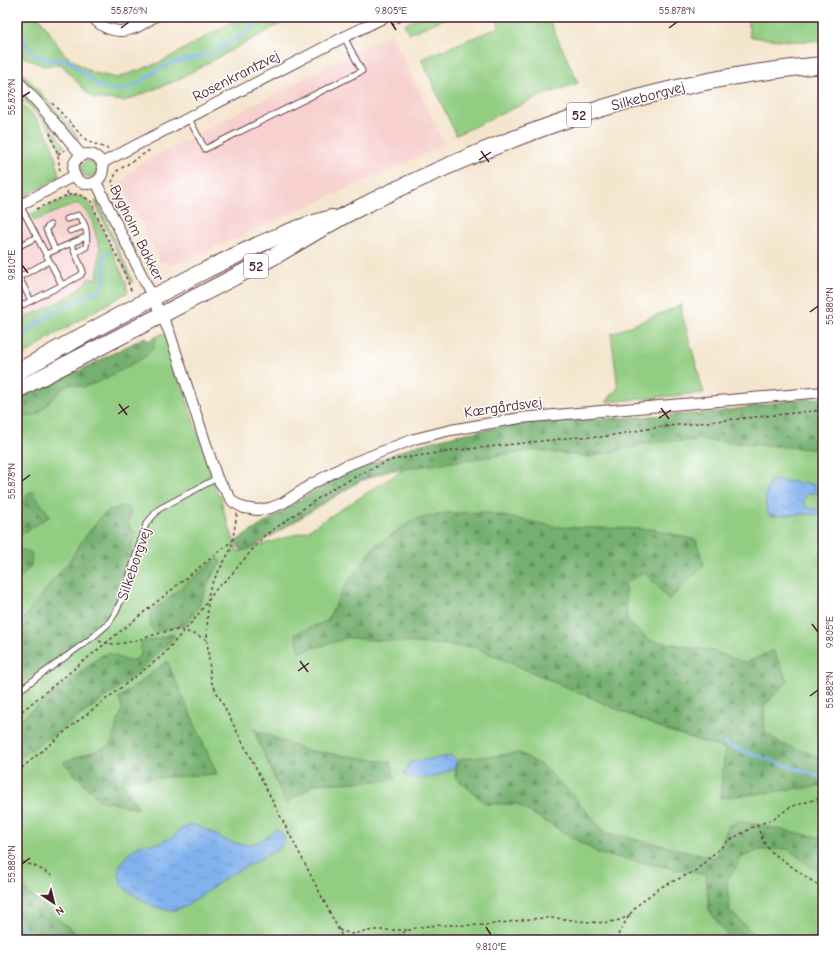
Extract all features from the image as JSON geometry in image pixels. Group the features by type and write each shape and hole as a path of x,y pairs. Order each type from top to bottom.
{"main road":[{"name":"Silkeborgvej","path":"17,390 305,239 349,213 482,151 578,115 661,91 737,75 823,64"},
{"name":"Silkeborgvej","path":"17,372 152,297 250,248 308,224 349,213"}],"street":[{"path":"93,17 103,27 123,31 132,29 154,17"},
{"name":"Rosenkrantzvej","path":"102,163 344,36 385,17"},
{"path":"22,78 40,105 82,156"},
{"path":"82,156 94,156 102,163 102,174 96,182 84,184 75,175 74,164 82,156"},
{"path":"21,209 63,181 75,175"},
{"name":"Bygholm Bakker","path":"96,182 128,251 152,297"},
{"path":"152,297 161,315 185,379 217,478 234,502 239,505"},
{"name":"Kærgårdsvej","path":"239,505 244,508 258,510 270,508 283,503 312,484 345,466 380,452 414,439 481,424 520,418 823,392"}],"lane":[{"path":"188,117 205,149 362,71 344,36"},
{"path":"21,209 62,285"},
{"path":"67,219 78,215 84,221 86,247 75,253"},
{"path":"50,226 46,229 55,250"},
{"path":"70,231 85,226"},
{"path":"17,247 37,237"},
{"path":"51,241 57,237"},
{"path":"46,254 86,237"},
{"path":"17,308 82,273 83,268 71,243"},
{"path":"31,301 18,275 49,261"},
{"name":"Silkeborgvej","path":"17,692 93,637 108,624 116,612 146,524 159,509 217,478"}],"path":[{"path":"17,64 22,78"},
{"path":"17,96 27,106"},
{"path":"50,101 87,141 109,149 122,168"},
{"path":"47,129 58,154 60,173 68,195"},
{"path":"21,209 68,195 78,194 91,201 104,232 121,264 138,305"},
{"path":"17,772 74,724 162,656 208,600 269,532 333,488 391,460 451,451 578,437 601,437 659,427 823,410"},
{"path":"239,505 231,549 211,586 208,600 207,640 211,681 344,940"},
{"path":"17,715 107,644 232,541"},
{"path":"93,637 107,644 128,642 178,630 207,640"},
{"path":"615,940 630,914 639,904 659,888 695,871 728,841 757,825 774,819 797,804 823,797"},
{"path":"757,825 763,841 770,851 823,889"},
{"path":"17,860 37,867 51,875"},
{"path":"393,940 402,933 423,927 483,925 549,918 612,922 630,914"},
{"path":"339,930 352,934 374,930 409,930"}],"shaded area":[{"path":"391,33 445,145 173,266 160,261 121,183 138,165"},
{"path":"77,205 89,218 100,249 97,279 88,279 83,286 74,292 17,321 17,230"}],"green space":[{"path":"17,17 39,17 64,54 91,72 117,78 161,62 241,17 293,17 177,80 125,101 92,98 61,64 44,66 17,54"},
{"path":"422,17 448,17 409,34 404,24"},
{"path":"496,17 548,17 578,83 538,97 456,135 421,59 499,27"},
{"path":"748,17 823,17 823,41 790,41 750,37"},
{"path":"17,67 66,121 79,138 77,139 17,73"},
{"path":"17,88 45,117 65,147 59,149 52,133 17,93"},
{"path":"17,99 35,118 47,134 54,151 59,177 17,201"},
{"path":"86,161 92,161 97,166 95,175 92,177 86,177 81,172 81,166"},
{"path":"77,196 85,198 91,205 127,284 128,292 55,334 17,360 17,321 66,298 82,286 88,279 97,279 100,249 91,218 79,204 75,204 34,221 31,214 67,198"},
{"path":"97,200 133,282 131,283 95,203"},
{"path":"681,305 683,318 704,393 606,402 618,388 611,334"},
{"path":"163,333 166,336 217,492 221,497 223,509 238,552 307,531 403,470 524,423 711,413 793,400 823,398 823,940 17,940 17,400 51,382 81,370 145,337 148,341"},
{"path":"145,337 148,341 156,337 153,349 145,357 99,382 83,387 71,384 63,388 39,413 17,421 17,399 51,382 81,370"},
{"path":"823,398 823,450 700,440 654,442 588,457 537,450 388,471 360,481 252,548 241,551 236,541 333,479 414,446 456,435 524,423 711,413 793,400"},
{"path":"30,492 33,492 50,516 17,537 20,507"},
{"path":"123,506 129,508 131,512 128,523 131,530 136,532 117,597 106,617 83,639 17,686 17,628 53,580 69,562 82,541 101,517 110,510"},
{"path":"483,512 557,527 652,529 696,540 704,565 669,600 645,572 625,584 627,621 649,640 713,651 746,663 773,650 788,681 764,706 765,732 782,744 823,758 822,786 720,798 725,749 660,728 474,647 348,638 300,652 295,634 327,621 346,584 375,546 413,520 446,513"},
{"path":"17,548 32,553 31,566 17,582"},
{"path":"218,558 221,562 210,579 198,608 185,625 154,632 150,623 151,612"},
{"path":"173,634 175,636 140,670 100,702 17,759 17,722 101,656 108,653 129,661 133,660 141,654 141,643"},
{"path":"167,661 217,774 122,780 139,809 99,800 63,762 110,746 122,709 119,698"},
{"path":"253,729 304,750 391,762 395,780 315,784 286,804"},
{"path":"520,753 541,765 568,790 604,832 716,858 728,826 739,821 823,838 823,876 788,849 760,850 742,857 727,882 730,911 760,940 730,940 709,910 706,875 600,854 516,804 486,804 455,777 456,766 461,759"},
{"path":"17,883 83,940 17,940"}],"water":[{"path":"772,480 813,484 817,493 808,493 804,499 804,504 807,508 822,510 823,515 806,514 770,516 766,509 766,500 769,483"},
{"path":"451,756 456,759 456,766 438,776 430,778 416,778 404,774 410,762"},
{"path":"190,825 201,827 233,843 255,843 269,836 275,830 280,831 285,839 279,849 230,875 185,907 171,911 155,907 137,897 122,886 118,872 120,864 130,852 140,845 159,843 171,838 181,829"}],"waterway":[{"path":"17,17 23,38 30,50 35,55 41,58 70,62 102,87 116,90 129,88 167,65 213,52 236,39 264,17"},
{"path":"17,338 54,312 100,289 105,280 104,256 109,252"},
{"path":"724,743 823,778"},
{"path":"17,920 26,933 39,940"}]}
